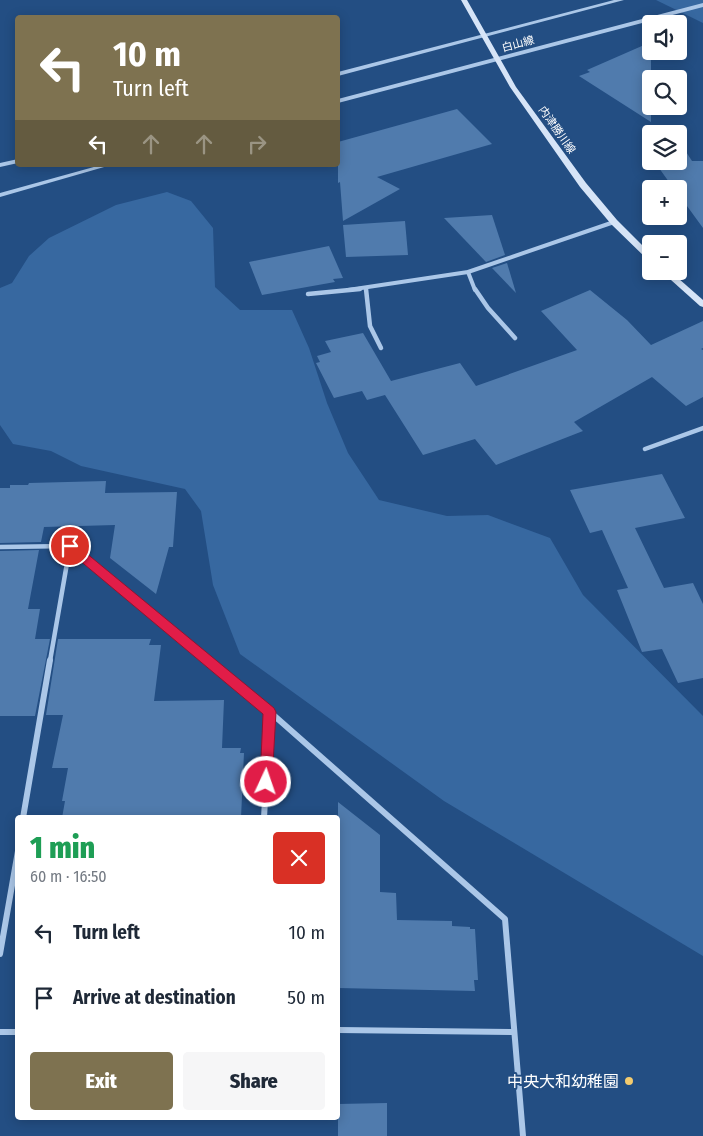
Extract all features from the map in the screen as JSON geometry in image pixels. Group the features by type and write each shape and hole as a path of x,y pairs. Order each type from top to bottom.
{"main road":[{"name":"内津勝川線","path":"464,0 513,87 583,185 614,222 642,249"},
{"path":"675,280 703,304"}],"street":[{"name":"白山線","path":"340,73 621,0"},
{"name":"白山線","path":"340,100 703,5"},
{"path":"0,166 15,162"},
{"path":"0,195 101,167"},
{"path":"308,294 366,288 468,272 614,222"},
{"path":"468,272 470,282 476,292 515,338"},
{"path":"366,288 368,321 372,333 381,348"},
{"path":"645,449 703,428"},
{"path":"0,547 70,546 270,712 505,919 523,1136"},
{"path":"24,815 70,546"},
{"path":"264,815 270,712"},
{"path":"0,954 15,869"},
{"path":"340,1030 513,1032"},
{"path":"0,1032 15,1032"}],"shaded area":[{"path":"656,0 703,0 703,23"},
{"path":"167,192 191,201 213,228 215,287 240,310 292,310 309,348 327,403 348,453 379,500 447,516 488,515 550,538 583,595 703,716 703,956 444,801 240,654 213,585 201,511 185,489 81,466 51,451 13,444 0,425 0,288 12,283 29,256 49,238 116,205"}],"building":[{"path":"642,46 642,60 651,60 651,70 642,70 642,115 651,115 651,122 579,76 590,72 587,70"},
{"path":"457,109 492,144 377,177 400,189 343,221 340,182 338,183 340,141"},
{"path":"687,153 692,161 703,161 703,228 687,206 687,180 668,180 660,170 687,170"},
{"path":"492,215 505,255 486,262 444,218"},
{"path":"405,221 408,255 346,257 343,225"},
{"path":"329,246 343,278 333,279 335,282 262,295 249,262"},
{"path":"507,263 516,293 492,268"},
{"path":"590,290 627,320 651,345 703,321 703,348 701,349 703,350 703,397 686,406 652,377 574,422 583,431 496,465 475,439 423,455 385,395 367,400 362,391 334,398 316,363 320,362 317,356 331,352 325,341 363,333 391,381 460,363 476,386 577,350 541,311"},
{"path":"662,474 685,518 635,528 664,588 693,583 703,604 703,678 678,683 662,649 642,652 617,590 628,588 602,530 590,533 570,490"},
{"path":"106,481 105,493 177,492 173,547 169,547 156,594 110,558 115,525 44,527 41,542 0,543 0,488 10,488 10,485 28,485 29,483"},
{"path":"39,550 28,609 40,609 35,639 50,639 35,716 0,716 0,551"},
{"path":"58,639 151,639 149,645 161,645 154,701 224,700 222,748 241,748 240,753 244,753 241,815 63,815 65,801 62,801 68,768 52,768 63,715 46,715"},
{"path":"338,802 380,835 380,892 396,893 397,920 452,921 452,926 475,929 478,980 474,980 475,991 340,988 340,815 338,815"},
{"path":"387,1103 387,1136 338,1136 340,1104"}],"place":[{"name":"中央大和幼稚園","path":"629,1081"}],"route":[{"path":"70,546 270,712 266,782"}]}
